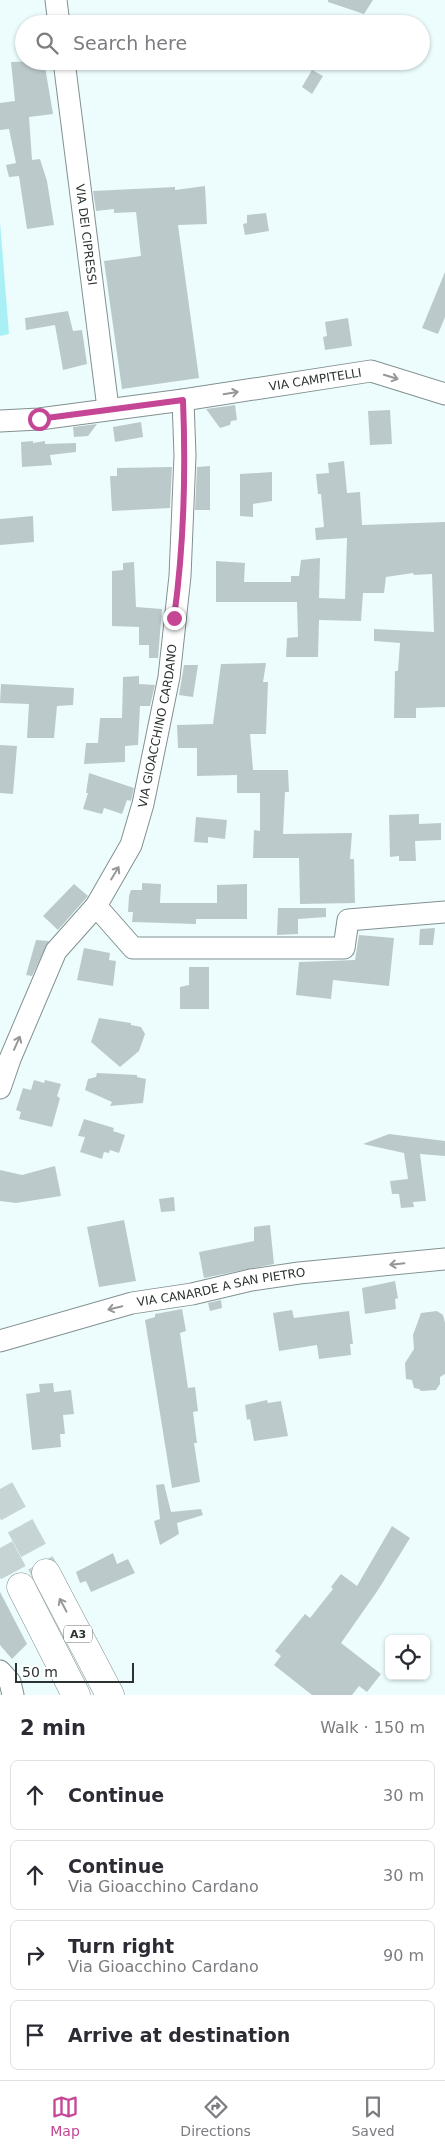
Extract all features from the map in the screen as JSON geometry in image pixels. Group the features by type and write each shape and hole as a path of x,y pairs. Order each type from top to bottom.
{"highway":[{"name":"A3","path":"46,1573 110,1695"},
{"name":"A3","path":"21,1587 76,1695"},
{"path":"56,1656 62,1695"}],"street":[{"path":"56,0 58,15"},
{"name":"VIA DEI CIPRESSI","path":"65,70 108,408"},
{"name":"VIA CAMPITELLI","path":"183,400 371,371 445,394"},
{"path":"0,421 39,419 108,408 183,400"},
{"name":"VIA GIOACCHINO CARDANO","path":"0,1088 10,1059 56,951 96,906 132,845 143,804 169,677 184,507 183,400"},
{"path":"96,906 134,948 344,948 348,920 445,912"},
{"name":"VIA CANARDE A SAN PIETRO","path":"0,1341 132,1303 192,1294 251,1280 299,1272 445,1259"}],"shaded area":[{"path":"0,222 9,334 0,336"}],"building":[{"path":"328,0 373,0 364,14 328,2"},
{"path":"11,62 15,62 15,70 46,70 53,114 29,117 32,160 40,159 47,181 54,225 27,229 19,176 9,177 6,165 16,163 9,129 0,130 0,103 15,101"},
{"path":"312,70 323,76 312,94 302,87"},
{"path":"205,186 207,224 178,225 199,378 122,389 104,261 141,256 136,212 114,213 114,209 96,211 93,191 175,187 175,190"},
{"path":"266,213 269,231 245,235 243,224 247,223 247,215"},
{"path":"445,272 445,317 438,334 422,328"},
{"path":"68,311 73,331 82,330 87,364 63,370 55,325 26,330 25,318"},
{"path":"348,318 352,346 325,350 323,337 327,336 325,322"},
{"path":"235,405 237,420 231,421 230,425 220,428 206,409"},
{"path":"390,410 392,444 370,445 368,411"},
{"path":"141,422 143,437 115,442 113,427"},
{"path":"97,424 88,436 74,437 73,427"},
{"path":"33,441 33,443 45,441 45,444 76,443 76,452 50,455 52,465 22,467 21,442"},
{"path":"344,461 347,493 360,492 362,525 445,522 445,707 416,708 416,718 394,718 395,671 398,671 400,643 374,641 374,629 434,632 432,574 414,575 413,573 386,577 384,593 363,593 361,621 319,620 318,657 286,657 287,638 298,637 297,602 216,602 216,561 245,563 244,582 291,582 291,576 299,576 301,560 320,558 319,598 345,599 347,538 316,540 315,528 324,527 321,494 318,494 316,474 329,473 328,463"},
{"path":"210,466 210,510 195,510 197,467"},
{"path":"172,467 170,508 112,511 110,476 117,476 117,468"},
{"path":"272,472 272,501 253,504 253,517 240,516 240,474"},
{"path":"33,516 34,542 0,545 0,519"},
{"path":"134,562 136,607 162,609 158,658 149,658 149,645 139,645 139,627 112,626 112,571 123,570 123,563"},
{"path":"266,663 263,682 268,682 266,734 250,734 253,770 288,770 289,792 285,792 283,834 352,833 350,859 354,859 355,903 300,904 299,858 253,858 254,830 260,831 260,793 237,793 237,775 197,776 197,748 178,748 177,725 213,724 221,664"},
{"path":"184,665 198,665 193,697 179,695"},
{"path":"139,676 139,684 155,685 150,706 140,706 138,745 125,746 125,762 84,764 86,743 98,743 100,718 122,718 123,677"},
{"path":"1,684 74,688 73,705 57,706 54,738 27,738 29,704 0,703"},
{"path":"0,745 17,746 13,794 0,793"},
{"path":"89,773 134,788 131,801 127,800 122,814 104,808 102,814 83,809 88,793 86,793"},
{"path":"419,814 419,824 441,823 441,840 415,841 416,861 399,861 399,856 390,857 389,815"},
{"path":"196,817 227,820 225,839 208,837 208,843 194,842"},
{"path":"142,883 161,884 160,903 217,903 217,885 247,884 247,919 196,919 196,924 132,922 133,912 128,912 129,896 131,890 142,890"},
{"path":"74,884 88,896 58,930 43,916"},
{"path":"278,908 326,908 326,917 298,919 298,934 277,935"},
{"path":"435,928 433,945 419,945 420,929"},
{"path":"359,935 394,938 389,986 333,980 331,999 296,995 299,962 355,960"},
{"path":"36,940 49,941 32,976 26,975"},
{"path":"84,948 110,953 109,960 116,961 113,986 77,980"},
{"path":"189,967 209,967 209,1009 180,1009 180,987 189,985"},
{"path":"99,1018 131,1023 131,1025 141,1027 145,1034 139,1051 120,1067 91,1042"},
{"path":"97,1073 137,1075 137,1077 146,1079 143,1103 110,1106 112,1102 85,1090 88,1079 96,1077"},
{"path":"34,1080 44,1083 45,1080 61,1084 57,1096 60,1098 52,1127 19,1119 21,1112 16,1110 23,1088 31,1090"},
{"path":"84,1119 114,1128 113,1131 125,1135 119,1153 110,1150 109,1153 104,1152 102,1159 80,1152 85,1137 78,1136"},
{"path":"389,1134 445,1141 445,1156 420,1154 426,1201 413,1202 414,1207 401,1208 399,1194 392,1194 390,1181 408,1179 404,1153 363,1144"},
{"path":"55,1166 61,1196 16,1203 0,1201 0,1170 22,1175"},
{"path":"174,1197 175,1211 161,1212 159,1199"},
{"path":"124,1220 136,1281 99,1287 87,1227"},
{"path":"270,1225 274,1264 204,1278 199,1252 254,1241 254,1227"},
{"path":"395,1281 398,1298 395,1299 396,1309 365,1314 362,1288"},
{"path":"221,1300 222,1308 210,1311 208,1303"},
{"path":"182,1309 186,1331 180,1333 188,1388 195,1387 198,1411 193,1412 197,1443 194,1443 200,1482 172,1488 145,1320 155,1317 155,1314"},
{"path":"292,1310 294,1318 349,1311 353,1344 350,1344 351,1355 319,1359 317,1345 279,1351 273,1313"},
{"path":"437,1311 443,1315 445,1323 445,1374 440,1377 440,1384 436,1390 421,1391 414,1388 412,1380 406,1379 405,1363 414,1349 413,1335 421,1313"},
{"path":"53,1383 54,1392 71,1390 74,1414 63,1415 65,1434 60,1434 61,1447 32,1450 26,1394 40,1392 39,1384"},
{"path":"267,1400 268,1403 281,1401 288,1436 254,1441 250,1419 247,1420 245,1405"},
{"path":"164,1484 171,1512 201,1509 203,1515 177,1523 179,1534 160,1545 154,1521 160,1519 156,1485"},
{"path":"392,1526 410,1538 378,1590 341,1643 381,1674 367,1692 359,1686 352,1695 312,1695 274,1665 281,1656 275,1651 305,1614 310,1618 333,1589 331,1587 341,1574 357,1586"},
{"path":"113,1553 117,1564 128,1559 135,1573 91,1592 86,1581 80,1583 76,1572"},
{"path":"0,1592 27,1644 12,1659 0,1645"}],"tunnel":[{"path":"0,1489 46,1573"},
{"path":"0,1548 21,1587"}],"route":[{"path":"39,419 108,408 183,400 184,507 180,576 174,618"}]}
